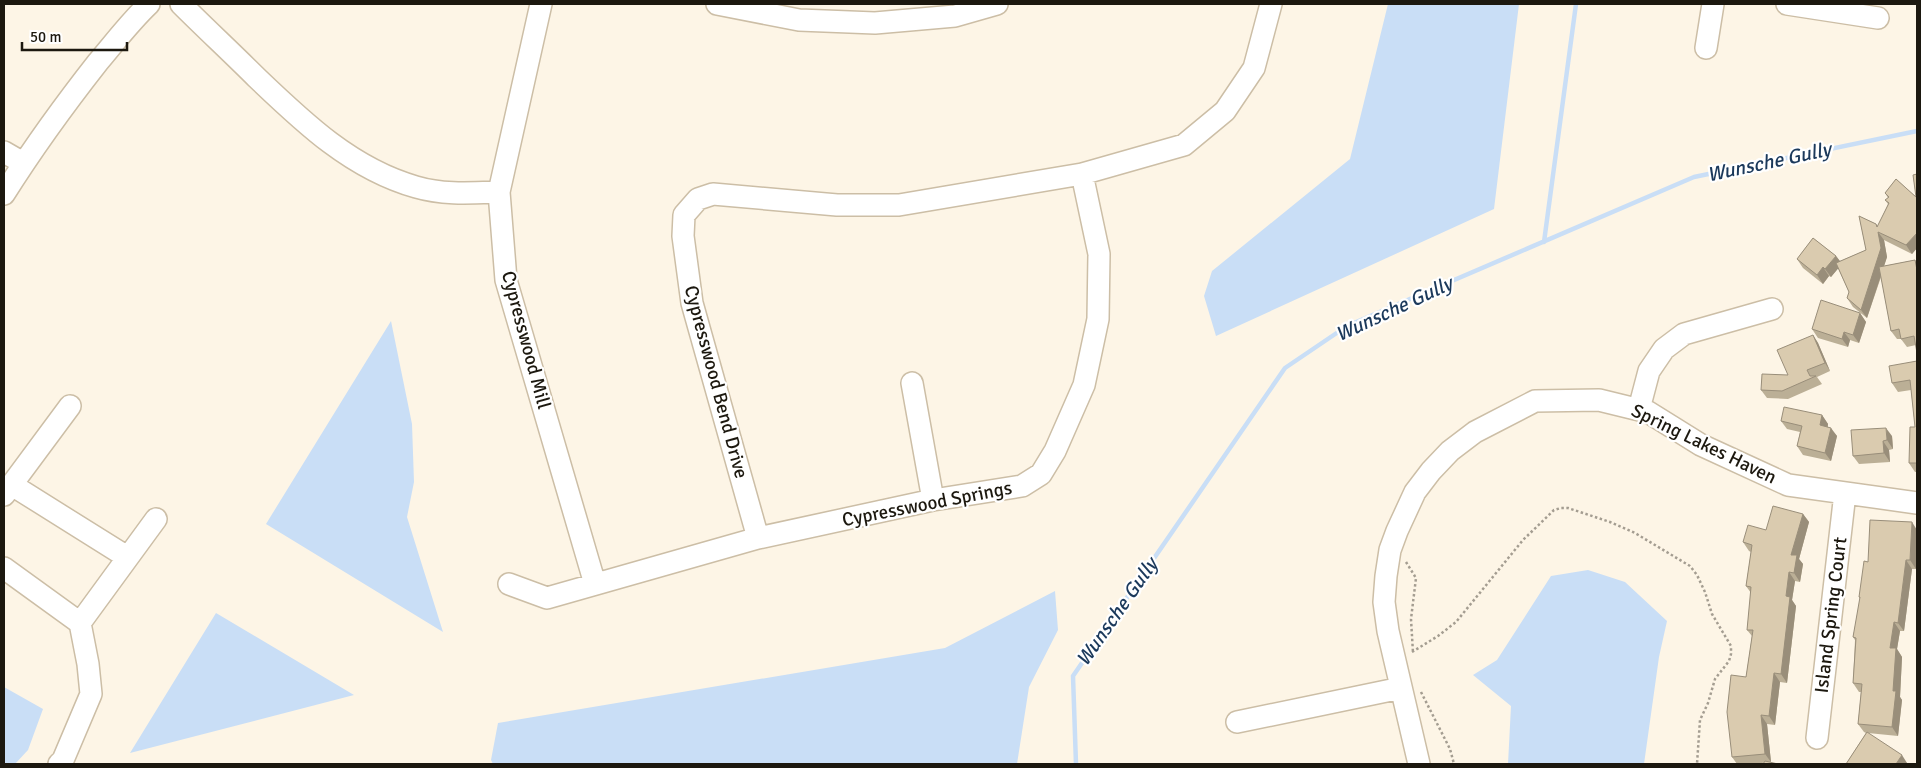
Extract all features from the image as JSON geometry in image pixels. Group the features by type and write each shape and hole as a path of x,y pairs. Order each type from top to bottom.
{"street":[{"path":"4,194 23,163 78,88 134,19 149,4"},
{"path":"181,4 298,118 342,152 384,175 416,188 451,193 499,192"},
{"name":"Cypresswood Mill","path":"541,4 499,192 506,280 595,584"},
{"path":"716,4 799,20 874,23 955,16 997,4"},
{"path":"1082,174 1184,145 1225,111 1254,68 1271,4"},
{"path":"1706,48 1713,4"},
{"path":"1788,4 1811,6 1878,18"},
{"path":"4,152 23,163"},
{"name":"Cypresswood Bend Drive","path":"758,538 692,303 683,236 684,215 698,199 713,194 837,205 899,206 1082,174"},
{"name":"Cypresswood Springs","path":"509,584 547,598 758,538 933,500 1022,486 1040,474 1055,451 1084,385 1098,320 1099,254 1082,174"},
{"path":"1639,409 1649,371 1664,349 1684,334 1772,309"},
{"path":"912,383 933,500"},
{"name":"Spring Lakes Haven","path":"1420,764 1409,687 1388,631 1384,602 1390,550 1404,512 1415,492 1450,451 1474,432 1535,401 1599,400 1648,412 1701,445 1788,485 1917,503"},
{"path":"70,406 8,490 127,557"},
{"name":"Island Spring Court","path":"1817,738 1845,493"},
{"path":"80,623 156,519"},
{"path":"4,568 80,623 88,664 91,694 59,764"},
{"path":"1237,722 1409,687"}],"path":[{"path":"1412,652 1456,622 1523,540 1554,510 1568,508 1610,522 1635,533 1690,566 1697,575 1705,592 1712,614 1731,646 1729,661 1715,679 1708,703 1700,720 1697,764"},
{"path":"1405,555 1405,561 1416,578 1411,619 1414,660"},
{"path":"1409,687 1444,736 1454,764"}],"water":[{"path":"1388,4 1519,4 1494,209 1216,336 1204,296 1212,271 1350,159"},
{"path":"391,321 412,424 414,482 407,517 443,632 266,524"},
{"path":"1588,570 1625,582 1667,621 1659,657 1644,764 1508,764 1511,706 1473,675 1497,660 1551,576"},
{"path":"1055,591 1058,630 1029,687 1017,764 493,764 491,760 498,723 945,648"},
{"path":"216,613 354,695 130,753"},
{"path":"4,687 43,709 28,750 15,764 4,764"}],"building":[{"path":"1917,174 1917,233 1906,245 1878,232 1881,248 1861,310 1847,298 1849,292 1836,263 1866,250 1859,216 1876,224 1877,227 1889,203 1885,200 1889,197 1885,193 1896,179 1916,197 1913,175"},
{"path":"1813,238 1836,256 1817,275 1797,259"},
{"path":"1915,260 1917,270 1917,353 1914,336 1901,339 1899,329 1891,331 1879,267"},
{"path":"1821,300 1860,313 1853,335 1844,332 1842,339 1812,329"},
{"path":"1813,335 1825,363 1807,370 1810,376 1816,376 1782,391 1761,390 1762,374 1788,375 1777,350"},
{"path":"1917,361 1917,463 1909,463 1910,427 1915,427 1910,380 1892,383 1889,366"},
{"path":"1784,407 1822,415 1820,425 1831,428 1825,453 1797,446 1802,426 1781,421"},
{"path":"1886,428 1887,440 1883,441 1884,453 1853,456 1851,430"},
{"path":"1773,506 1803,514 1791,555 1797,555 1794,573 1789,572 1786,596 1790,597 1781,674 1774,673 1769,716 1761,715 1765,754 1732,757 1727,712 1731,675 1746,677 1753,630 1747,630 1751,587 1746,586 1752,545 1743,542 1748,525 1766,530"},
{"path":"1870,520 1912,522 1910,560 1906,560 1898,623 1894,622 1890,648 1896,648 1893,691 1896,691 1892,727 1858,724 1862,684 1853,683 1856,638 1853,637 1864,561 1868,562"},
{"path":"1867,732 1902,755 1896,764 1846,764"},
{"path":"1765,761 1778,764 1763,764"}],"waterway":[{"path":"1544,242 1576,4"},
{"name":"Wunsche Gully","path":"1076,764 1073,676 1285,368 1347,326 1694,177 1917,131"}]}
